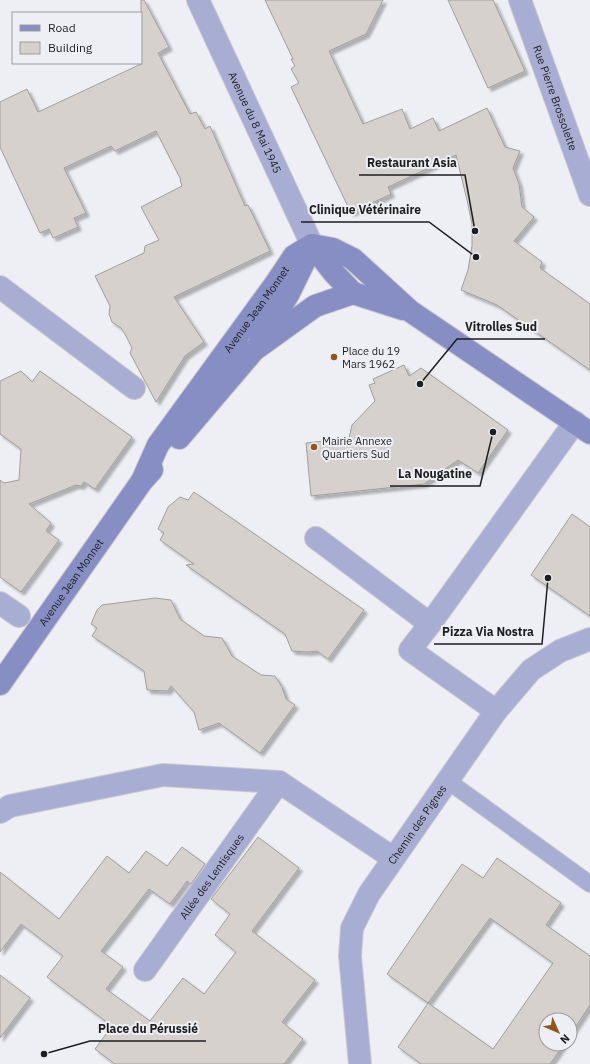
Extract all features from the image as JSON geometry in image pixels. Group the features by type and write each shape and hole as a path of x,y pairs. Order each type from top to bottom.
{"street":[{"name":"Avenue du 8 Mai 1945","path":"198,0 312,245"},
{"name":"Rue Pierre Brossolette","path":"520,0 590,195"},
{"path":"312,245 334,273 354,293 410,311"},
{"path":"312,245 333,249 353,259 410,311 582,427 410,650 496,711"},
{"path":"254,350 289,293 312,245"},
{"name":"Avenue Jean Monnet","path":"142,481 158,445 294,256 312,245"},
{"path":"0,287 134,388"},
{"name":"Avenue Jean Monnet","path":"0,684 142,481 254,350 315,306 354,293"},
{"path":"316,538 430,624"},
{"path":"0,603 19,616"},
{"name":"Chemin des Pignes","path":"360,1064 350,956 352,928 369,894 496,711 531,670 560,651 590,639"},
{"path":"0,812 10,806 163,775 279,782 393,858"},
{"name":"Allée des Lentisques","path":"145,970 279,782"}],"lane":[{"path":"448,781 590,884"}],"building":[{"path":"141,0 144,0 169,47 158,53 190,114 196,112 205,129 210,126 245,206 248,205 270,251 174,297 204,342 185,356 156,402 130,353 132,348 125,334 121,328 112,322 109,314 110,306 95,276 144,253 145,246 159,240 141,207 182,186 181,180 156,131 115,151 111,146 64,168 86,213 74,218 78,227 53,238 49,229 40,233 0,147 0,102 27,89 38,112 142,64"},
{"path":"265,0 383,0 366,34 329,51 363,124 402,109 410,129 433,118 439,131 487,108 505,147 520,151 513,168 519,184 522,207 534,217 514,241 542,262 540,268 590,304 590,370 497,305 461,290 468,270 472,246 472,224 456,155 388,187 391,194 351,213 291,87 299,83 291,69 295,66 291,59 293,59"},
{"path":"448,0 493,0 525,71 488,88"},
{"path":"404,365 409,376 421,368 508,430 478,473 458,460 424,484 311,496 306,443 349,438 352,425 375,401 369,385 375,383 373,379"},
{"path":"21,371 32,382 40,371 132,437 95,489 84,482 81,486 76,485 29,504 51,523 46,531 59,540 21,592 0,577 0,480 4,483 19,480 21,449 0,434 0,381"},
{"path":"194,492 364,610 328,659 317,651 292,651 285,634 186,565 194,564 160,540 164,533 158,529 168,507 180,497 188,500"},
{"path":"572,514 590,527 590,616 531,575"},
{"path":"155,598 171,600 180,619 204,636 222,638 232,656 261,675 275,676 282,687 286,699 295,705 260,753 219,723 199,730 194,712 171,686 168,691 147,690 144,671 92,636 97,628 91,624 97,610 102,605"},
{"path":"258,837 299,868 252,931 315,980 282,1022 303,1039 284,1064 115,1064 95,1049 112,1026 47,977 63,956 21,924 0,952 0,872 59,919 107,856 129,873 146,851 167,866 182,847 205,864 191,884 187,881 170,904 149,889 101,951 123,967 106,989 150,1021 183,978 204,994 236,952 215,935 230,914 211,899"},
{"path":"497,858 561,903 546,925 590,956 590,1005 578,1023 578,1012 538,1012 538,1052 558,1052 550,1064 421,1064 398,1047 428,1003 387,974 462,864 483,878","holes":["490,918 553,963 493,1049 428,1003"]},
{"path":"0,975 30,998 0,1038"}],"place":[{"name":"Restaurant Asia","path":"475,231"},
{"name":"Clinique Vétérinaire","path":"476,257"},
{"name":"Place du 19 Mars 1962","path":"334,357"},
{"name":"Vitrolles Sud","path":"420,384"},
{"name":"La Nougatine","path":"493,432"},
{"name":"Mairie Annexe Quartiers Sud","path":"314,447"},
{"name":"Pizza Via Nostra","path":"548,578"},
{"name":"Place du Pérussié","path":"44,1054"}]}
